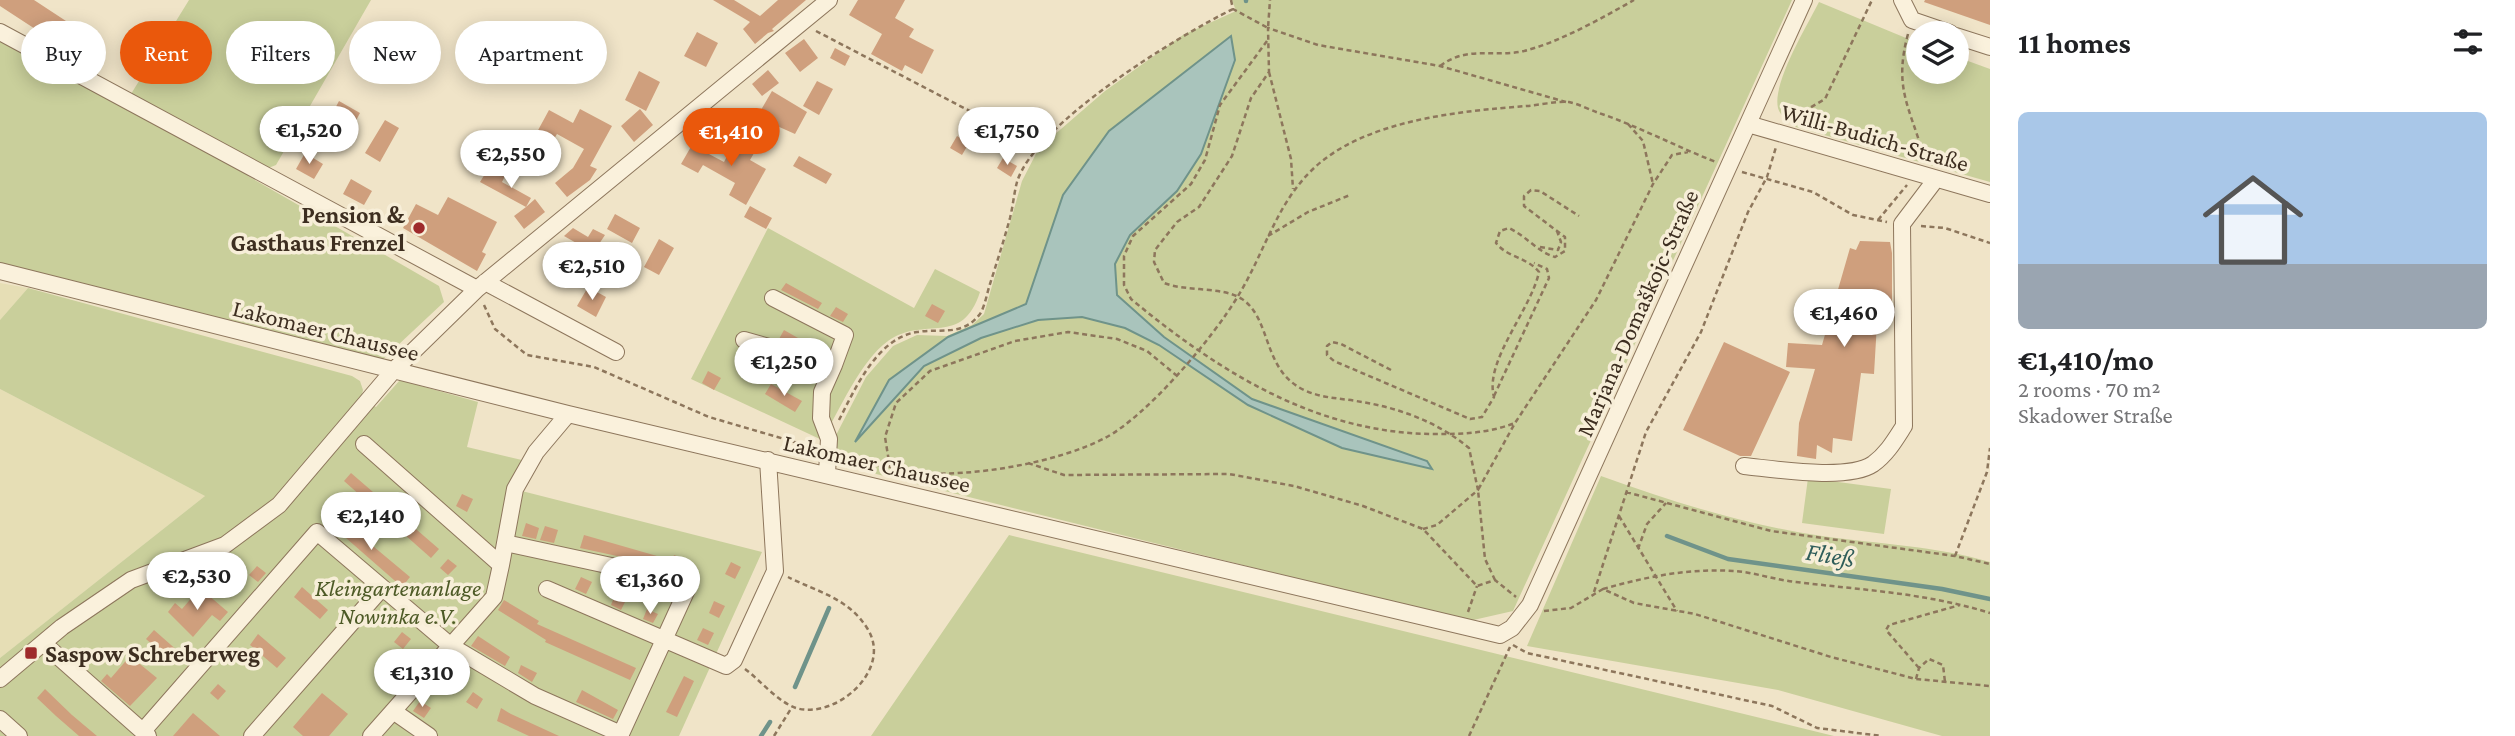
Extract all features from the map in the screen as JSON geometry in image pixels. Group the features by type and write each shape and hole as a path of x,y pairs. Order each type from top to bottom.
{"street":[{"path":"0,679 44,643 131,580 225,545 279,505 393,371 481,286 829,0"},
{"name":"Marjana-Domaškojc-Straße","path":"1508,636 1530,605 1804,0"},
{"path":"1902,0 1915,21"},
{"path":"0,32 481,286 616,352"},
{"path":"1969,40 1990,47"},
{"name":"Willi-Budich-Straße","path":"1748,124 1990,194"},
{"path":"1744,466 1832,474 1871,466 1891,447 1904,426 1902,224 1936,179"},
{"name":"Lakomaer Chaussee","path":"0,271 568,414 827,473 1508,636"},
{"path":"773,298 845,335 822,392 821,418 829,445 827,473"},
{"path":"744,340 834,365"},
{"path":"371,736 495,597 515,489 536,452 568,414"},
{"path":"364,444 501,565"},
{"path":"547,589 726,666 734,660 775,571 768,460"},
{"path":"44,643 145,734 317,532 451,646 535,696 620,735 690,583 505,543"},
{"path":"252,736 382,588"},
{"path":"393,711 429,736"},
{"path":"0,719 19,736"}],"path":[{"path":"1231,0 1233,9"},
{"path":"1270,0 1267,41 1269,72 1291,159 1293,191"},
{"path":"1440,66 1455,55 1524,51 1594,22 1634,0"},
{"path":"1594,592 1646,432 1701,332 1748,212 1767,177 1784,121 1812,109 1825,99 1872,0"},
{"path":"1233,9 1268,27 1318,45 1440,66 1569,102 1626,122 1688,152 1813,192 1853,215 1945,228 1990,243"},
{"path":"829,445 863,375 890,344 915,331 950,332 968,325 981,312 1011,216 1018,180 1037,147 1101,91 1173,41 1233,9"},
{"path":"1912,20 1900,64 1900,80 1923,153 1919,166"},
{"path":"801,23 1037,147"},
{"path":"1267,41 1220,105 1205,160 1192,184 1133,236 1124,256 1124,285 1131,299 1196,351 1276,398 1341,422 1410,433 1452,434 1482,433 1515,423"},
{"path":"1269,72 1251,98 1232,156 1213,188 1199,207 1163,237 1156,250 1154,262 1164,283 1182,290 1238,297 1255,312 1274,361 1290,382 1321,397 1360,401 1414,417 1452,434 1469,448 1478,490 1485,559 1494,580 1530,605 1558,611 1571,608 1594,592 1655,575 1733,571 1796,582 1905,593 1962,604 1990,613"},
{"path":"481,286 495,329 527,355 594,367 709,417 829,445 890,468 918,473 955,473 1027,462 1075,450 1105,438 1134,418 1181,371 1238,297 1293,191 1333,152 1411,121 1495,108 1569,102"},
{"path":"1626,122 1643,141 1653,184"},
{"path":"1423,529 1437,525 1478,490 1515,423 1596,300 1653,184 1672,155 1688,152"},
{"path":"1391,370 1340,344 1332,342 1327,346 1327,355 1334,361 1469,419 1482,417 1494,397 1549,278 1547,269 1503,252 1496,243 1500,231 1509,228 1545,254 1555,257 1565,251 1565,237 1524,206 1524,196 1531,190 1540,191 1579,216"},
{"path":"1268,236 1308,212 1350,195"},
{"path":"1535,245 1549,251 1558,250 1561,242 1557,231"},
{"path":"1494,397 1490,384 1494,369 1539,272 1531,261"},
{"path":"890,468 885,437 897,403 930,371 1015,341 1068,332 1117,339 1147,351 1176,375"},
{"path":"1955,556 1988,473 1990,448"},
{"path":"1027,462 1064,474 1229,474 1294,486 1363,506 1423,529 1477,586"},
{"path":"1626,492 1782,533 1955,556 1990,565"},
{"path":"1638,549 1647,524 1666,503"},
{"path":"1619,516 1677,611"},
{"path":"734,660 792,707 805,710 826,709 866,678 873,656 870,631 854,610 836,597 775,571"},
{"path":"1477,586 1494,580"},
{"path":"1463,627 1477,586"},
{"path":"1603,590 1634,603 1677,611 1916,679 1990,686"},
{"path":"1919,668 1886,630 1889,625 1962,604"},
{"path":"1469,736 1508,636 1527,653 1772,706 1816,728 1882,736"},
{"path":"1916,679 1919,668 1929,659 1943,665 1945,682"},
{"path":"774,736 792,707"}],"shaded area":[{"path":"0,283 28,288 0,320"},
{"path":"0,389 205,496 0,658"}],"green space":[{"path":"189,0 371,0 359,21 349,21 349,38 335,63 335,21 226,21 226,84 323,84 276,165 248,176 439,286 444,302 381,361 0,264 0,23 21,34 21,84 106,84 106,80 131,94 137,84 212,84 212,21 176,21"},
{"path":"1232,0 1792,0 1513,611 1469,621 836,464 833,441 866,377 893,346 917,335 947,336 972,325 984,314 1022,181 1039,148 1105,91 1183,35 1236,11"},
{"path":"1819,2 1906,38 1906,84 1969,84 1969,61 1990,69 1990,182 1796,127 1778,108 1780,84"},
{"path":"768,228 914,308 935,269 980,292 963,320 941,328 902,334 878,350 860,373 822,440 691,379"},
{"name":"Kleingartenanlage Nowinka e.V.","path":"28,288 352,376 360,381 363,390 361,399 376,407 400,380 478,402 467,447 526,461 510,488 762,552 679,736 0,736 0,658 205,496 0,389 0,320"},
{"path":"1601,476 1682,504 1766,526 1927,549 1990,562 1990,736 1942,736 1778,690 1527,646"},
{"path":"1808,478 1891,489 1884,534 1802,523"},
{"path":"1009,535 1834,736 871,736"}],"water":[{"path":"1231,36 1235,60 1201,154 1177,191 1130,235 1115,264 1117,295 1164,337 1252,399 1427,461 1432,469 1342,448 1248,405 1159,345 1125,328 1082,317 1038,320 981,338 924,366 855,442 889,380 948,337 1026,304 1063,195 1109,131"}],"building":[{"path":"0,0 34,0 66,21 23,21 0,6"},
{"path":"713,0 734,0 760,16 778,0 806,0 772,29 774,31 755,44 743,29 750,22"},
{"path":"858,0 905,0 895,18 914,29 909,37 934,50 922,74 905,65 902,71 871,54 882,34 849,15"},
{"path":"1990,0 1990,25 1924,2"},
{"path":"697,32 718,43 706,67 684,56"},
{"path":"804,39 818,58 800,72 785,53"},
{"path":"835,48 850,56 845,66 830,58"},
{"path":"768,70 779,83 762,96 752,84"},
{"path":"639,71 660,82 646,111 625,100"},
{"path":"817,81 833,89 819,115 803,106"},
{"path":"772,91 807,112 795,134 757,117"},
{"path":"339,101 360,113 351,130 330,118"},
{"path":"580,109 612,126 590,166 597,169 590,180 567,197 555,183 573,168 584,149 557,134 545,154 553,158 547,169 513,150 519,139 530,145 549,110 573,123"},
{"path":"640,109 653,125 634,142 621,126"},
{"path":"385,120 399,128 380,162 365,153"},
{"path":"957,136 969,143 962,155 950,148"},
{"path":"737,137 757,148 750,160 766,169 746,205 729,195 735,183 703,165 698,173 681,164 692,145 724,162"},
{"path":"499,151 514,158 502,182 531,198 526,207 480,182"},
{"path":"305,153 323,164 314,179 296,169"},
{"path":"799,156 832,174 826,184 793,166"},
{"path":"1003,158 1017,166 1011,177 997,168"},
{"path":"351,179 372,191 364,205 343,194"},
{"path":"448,197 497,222 482,252 486,254 477,271 403,228 416,204 438,215"},
{"path":"535,199 545,212 524,229 514,216"},
{"path":"750,206 772,218 766,229 744,217"},
{"path":"615,214 640,228 632,243 607,229"},
{"path":"573,228 588,237 593,229 605,235 599,244 606,248 601,257 564,236"},
{"path":"659,239 674,248 659,275 644,267"},
{"path":"1860,241 1890,242 1892,253 1892,306 1878,306 1874,374 1861,373 1852,441 1833,438 1832,453 1817,445 1816,459 1797,456 1799,423 1815,369 1786,367 1788,343 1822,345 1850,248 1856,250"},
{"path":"590,260 602,267 595,279 583,272"},
{"path":"786,283 822,303 818,309 781,290"},
{"path":"588,287 606,297 596,317 577,306"},
{"path":"932,304 945,311 938,323 925,316"},
{"path":"836,307 848,314 843,322 830,316"},
{"path":"784,330 798,338 795,343 779,339"},
{"path":"1724,342 1790,372 1751,456 1740,456 1683,430"},
{"path":"708,371 721,378 714,390 702,383"},
{"path":"771,384 802,401 795,412 765,394"},
{"path":"351,473 439,549 431,558 344,481"},
{"path":"462,494 473,499 467,512 456,506"},
{"path":"337,516 410,577 402,587 330,524"},
{"path":"526,523 539,528 536,539 522,536"},
{"path":"545,526 558,530 554,543 540,540"},
{"path":"584,535 657,556 654,564 580,548"},
{"path":"674,555 687,560 683,571 670,568"},
{"path":"448,559 457,566 448,575 440,568"},
{"path":"731,562 741,567 735,579 725,574"},
{"path":"257,566 266,573 258,582 249,575"},
{"path":"581,577 592,582 586,594 575,589"},
{"path":"302,587 328,610 320,619 294,597"},
{"path":"200,588 228,612 220,621 212,615 193,637 168,612 175,603 182,609"},
{"path":"615,595 626,600 621,610 611,605"},
{"path":"504,600 539,621 537,624 636,668 630,680 545,642 546,640 498,610"},
{"path":"714,601 725,606 719,618 709,613"},
{"path":"647,609 658,614 653,623 643,619"},
{"path":"703,628 714,633 708,645 697,640"},
{"path":"154,630 179,652 171,661 146,639"},
{"path":"402,632 411,639 403,649 394,642"},
{"path":"258,634 286,658 277,668 250,645"},
{"path":"478,636 510,657 505,666 471,646"},
{"path":"130,656 157,678 130,706 101,681 107,674 111,678"},
{"path":"521,665 537,673 532,682 518,673"},
{"path":"443,675 453,682 447,692 436,685"},
{"path":"684,676 694,681 677,717 666,712"},
{"path":"218,684 226,691 218,700 210,693"},
{"path":"45,689 97,736 79,736 56,716 37,698"},
{"path":"582,690 618,710 613,719 576,702"},
{"path":"473,692 483,699 477,709 466,702"},
{"path":"322,693 348,714 329,736 303,736 293,727"},
{"path":"420,701 431,708 424,718 413,711"},
{"path":"501,708 559,736 529,736 497,721"},
{"path":"193,713 220,736 173,736"}],"waterway":[{"name":"Fließ","path":"1667,536 1728,559 1942,589 1990,599"},
{"path":"795,687 829,608"},
{"path":"761,736 770,722"}],"place":[{"name":"Pension & Gasthaus Frenzel","path":"419,228"},
{"name":"Saspow Schreberweg","path":"31,653"}]}
